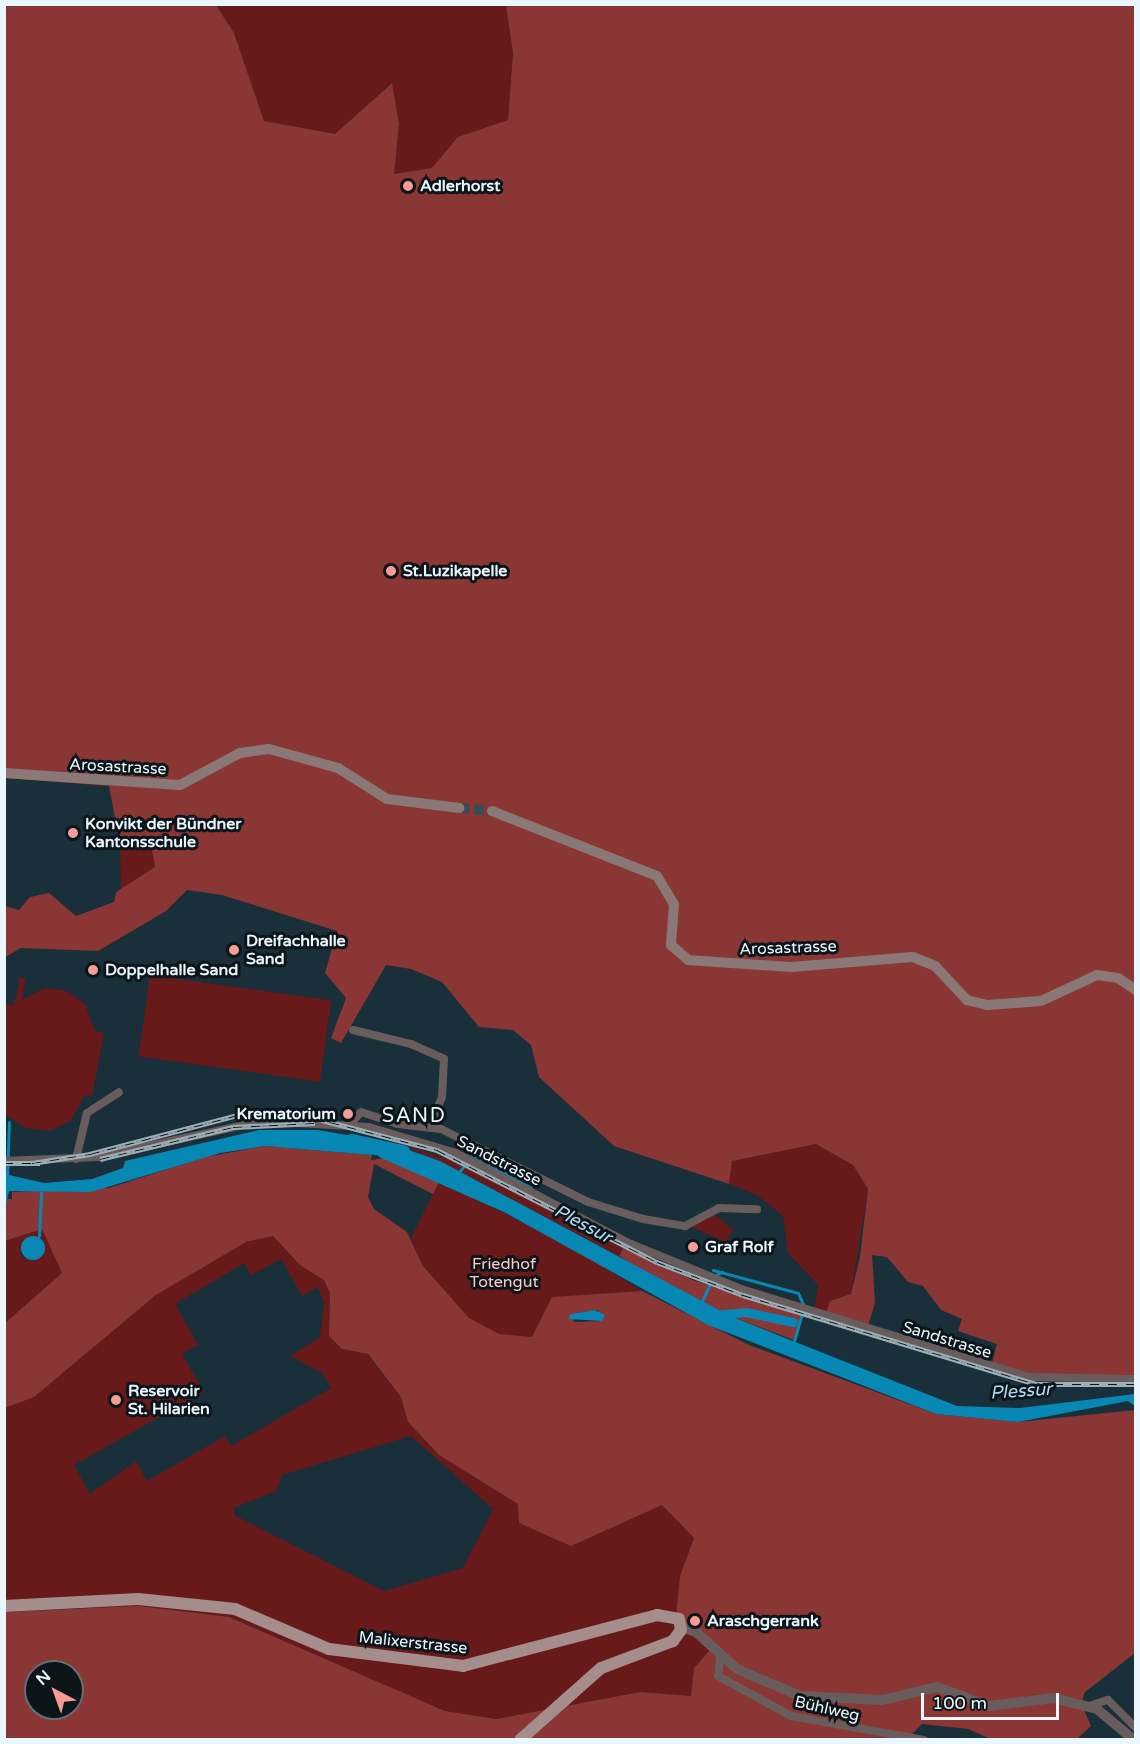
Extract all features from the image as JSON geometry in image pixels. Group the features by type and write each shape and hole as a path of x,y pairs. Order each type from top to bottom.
{"main road":[{"name":"Arosastrasse","path":"4,773 180,785 240,753 269,749 338,768 387,800 459,808"},
{"name":"Arosastrasse","path":"492,812 657,876 674,904 671,945 688,960 791,967 913,957 935,966 967,1000 987,1005 1041,1001 1091,976 1118,978 1136,990"},
{"name":"Malixerstrasse","path":"4,1606 138,1599 235,1609 330,1649 464,1666 663,1613 676,1616 681,1627"},
{"path":"520,1740 592,1674 628,1653 673,1641 681,1627"}],"street":[{"path":"353,1030 415,1045 444,1059 442,1094 429,1127"},
{"path":"76,1159 87,1113 118,1092"},
{"path":"350,1124 361,1112 429,1127 494,1152 588,1202 635,1217 682,1226 719,1208 757,1209"},
{"name":"Sandstrasse","path":"4,1161 76,1159 244,1123 350,1124 456,1153 631,1245 741,1289 1028,1377 1136,1379"},
{"path":"681,1627 696,1632 720,1658 763,1683 816,1699 882,1700 937,1687 984,1705 1035,1696 1089,1706 1134,1740"},
{"name":"Bühlweg","path":"720,1658 714,1670 718,1677 791,1716 924,1740"},
{"path":"1089,1706 1107,1700 1136,1728"}],"green space":[{"path":"216,5 506,5 513,53 508,120 459,137 432,168 394,174 399,124 391,83 335,134 264,121 234,33"},
{"path":"150,840 155,867 121,890 120,845"},
{"path":"150,975 331,1000 320,1082 139,1056"},
{"path":"20,977 26,978 22,1000 45,988 67,991 85,1004 95,1031 104,1033 92,1096 85,1095 70,1121 50,1131 25,1128 5,1114 5,1004 14,1005"},
{"path":"384,1138 459,1163 623,1248 619,1256 440,1161"},
{"path":"816,1144 853,1165 868,1189 851,1294 830,1301 825,1315 814,1312 818,1285 788,1253 783,1216 757,1195 729,1184 732,1161"},
{"name":"Friedhof Totengut","path":"440,1180 576,1250 642,1291 552,1297 532,1337 499,1334 469,1319 423,1266 411,1238"},
{"path":"711,1211 733,1230 726,1242 689,1226"},
{"path":"42,1229 62,1273 5,1323 5,1241","holes":["42,1237 44,1250 24,1259 20,1253"]},
{"path":"273,1236 300,1265 324,1279 330,1293 329,1336 342,1349 367,1354 401,1397 408,1422 439,1455 518,1504 571,1546 662,1505 694,1538 680,1576 712,1649 694,1668 691,1696 640,1692 496,1719 445,1711 229,1617 51,1607 5,1612 5,1408 34,1397 156,1295 246,1242","holes":["281,1259 302,1296 318,1287 324,1303 320,1337 290,1356 322,1373 331,1388 231,1446 225,1436 147,1481 136,1461 90,1494 74,1465 204,1392 182,1354 198,1345 175,1304 244,1263 251,1275","411,1436 493,1509 463,1568 384,1591 234,1515 234,1508 276,1491 282,1475"]}],"shaded area":[{"path":"5,5 216,5 234,33 264,121 335,134 392,83 399,124 394,174 432,168 458,137 508,120 513,53 506,5 1135,5 1135,1379 1050,1381 991,1367 997,1344 958,1331 962,1319 941,1310 923,1286 908,1282 887,1257 872,1255 875,1303 867,1329 825,1315 830,1301 851,1294 860,1257 868,1189 853,1165 816,1144 732,1161 729,1184 614,1146 539,1077 531,1045 513,1030 479,1027 442,982 411,969 386,965 341,1043 331,1038 346,998 325,973 337,931 222,895 187,890 166,911 98,951 21,948 5,957 5,906 19,910 30,897 49,893 76,916 114,902 116,892 155,867 150,840 120,845 109,786 5,778"},
{"path":"265,1146 372,1155 371,1160 384,1158 440,1180 433,1194 374,1164 368,1197 374,1209 407,1232 423,1266 469,1318 499,1334 532,1337 552,1297 642,1291 749,1345 936,1414 1018,1422 1135,1410 1135,1653 1085,1692 1081,1703 1091,1726 1077,1739 991,1739 968,1729 922,1724 906,1740 5,1739 5,1612 138,1606 229,1617 445,1711 496,1719 640,1692 691,1696 694,1668 711,1649 676,1616 680,1576 694,1538 662,1505 571,1546 519,1523 518,1504 439,1455 408,1422 401,1397 368,1354 342,1349 329,1336 330,1293 324,1280 300,1265 273,1236 246,1242 156,1295 34,1397 5,1408 5,1323 62,1273 42,1229 5,1241 5,1199 12,1199 12,1192 109,1188 205,1157","holes":["598,1310 602,1321 573,1322 577,1313"]},
{"path":"623,1248 693,1280 801,1316 794,1340 730,1316 651,1276 619,1256"}],"water":[{"path":"259,1130 318,1130 375,1140 372,1155 265,1146 220,1153 91,1192 5,1191 5,1174 44,1183 92,1179 123,1168 125,1161"},
{"path":"383,1141 440,1161 730,1316 957,1406 1020,1408 1135,1394 1135,1406 1128,1401 1018,1422 936,1414 708,1325 504,1212 379,1157"},
{"path":"33,1236 41,1240 45,1248 41,1256 33,1260 25,1256 21,1248 25,1240"},
{"path":"595,1310 605,1315 602,1321 568,1319 571,1314"}],"waterway":[{"path":"7,1178 9,1122"},
{"name":"Plessur","path":"352,1142 403,1153"},
{"path":"469,1153 531,1188"},
{"path":"457,1174 463,1167"},
{"path":"4,1203 8,1187"},
{"path":"39,1236 41,1193"},
{"path":"713,1270 798,1293 803,1304"},
{"path":"713,1276 722,1272"},
{"path":"701,1303 709,1286"},
{"path":"713,1315 746,1312 793,1322"},
{"path":"794,1341 801,1316"}],"tunnel":[{"path":"459,808 492,811"}],"railway":[{"path":"32,1163 90,1154 241,1114 295,1113 437,1150 657,1262 743,1295 1036,1384 1136,1384"},
{"path":"100,1159 233,1127 315,1123"},
{"path":"4,1163 40,1163"}],"place":[{"name":"Adlerhorst","path":"408,186"},
{"name":"St.Luzikapelle","path":"391,571"},
{"name":"Konvikt der Bündner Kantonsschule","path":"73,833"},
{"name":"Dreifachhalle Sand","path":"234,950"},
{"name":"Doppelhalle Sand","path":"93,970"},
{"name":"Krematorium","path":"348,1114"},
{"name":"Graf Rolf","path":"693,1247"},
{"name":"Reservoir St. Hilarien","path":"116,1400"},
{"name":"Araschgerrank","path":"695,1621"}],"district":[{"name":"SAND","path":"414,1116"}]}
